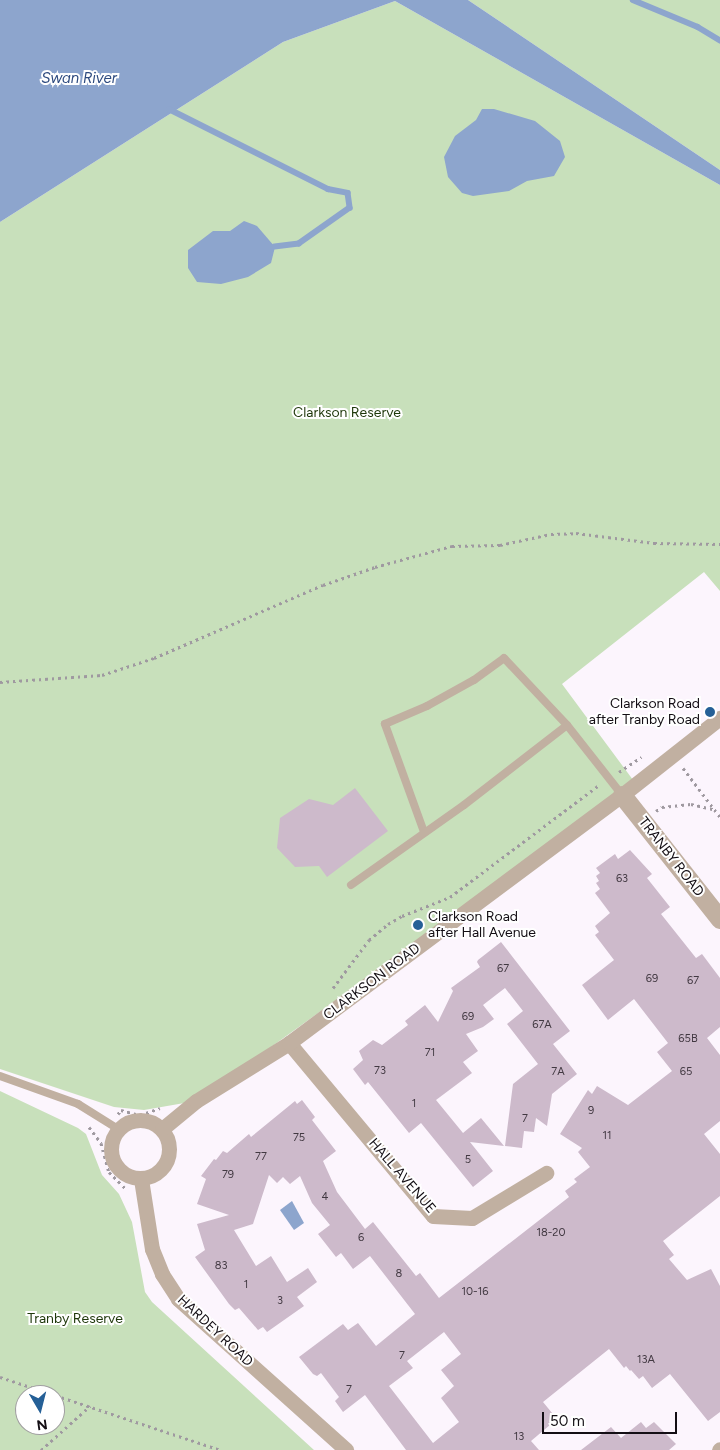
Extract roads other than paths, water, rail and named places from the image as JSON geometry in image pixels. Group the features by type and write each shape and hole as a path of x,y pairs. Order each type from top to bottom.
{"street":[{"name":"CLARKSON ROAD","path":"162,1129 196,1101 289,1043 622,795 720,718"},
{"name":"TRANBY ROAD","path":"622,795 720,919"},
{"name":"HALL AVENUE","path":"289,1043 433,1216 472,1218 546,1173"},
{"path":"145,1120 162,1129 167,1139 169,1150 167,1160 161,1170 152,1176 141,1179 125,1174 113,1162 110,1151 114,1126 145,1120"},
{"name":"HARDEY ROAD","path":"141,1179 152,1249 162,1274 178,1299 346,1450"}],"lane":[{"path":"424,832 385,724 426,706 474,680 504,658 567,725 622,795"},
{"path":"351,885 464,805 567,725"},
{"path":"0,1076 78,1104 114,1126"}],"water":[{"name":"Swan River","path":"0,0 468,0 720,170 720,185 395,1 283,42 0,222"},
{"path":"482,109 494,109 535,121 560,141 565,157 554,176 527,181 509,191 473,196 462,193 448,177 444,157 455,136 476,120"},
{"path":"244,221 257,226 275,247 271,263 248,277 221,284 197,282 188,268 188,250 213,231 230,231"},
{"path":"292,1201 304,1223 294,1230 280,1210"}],"waterway":[{"path":"633,0 698,27 720,40"},
{"path":"169,109 328,189 348,193 350,208 299,244 275,247"}],"place":[{"name":"Clarkson Road after Tranby Road","path":"710,712"},
{"name":"Clarkson Road after Hall Avenue","path":"418,925"}],"park label":[{"name":"Clarkson Reserve","path":"347,413"},
{"name":"Tranby Reserve","path":"75,1319"}]}
